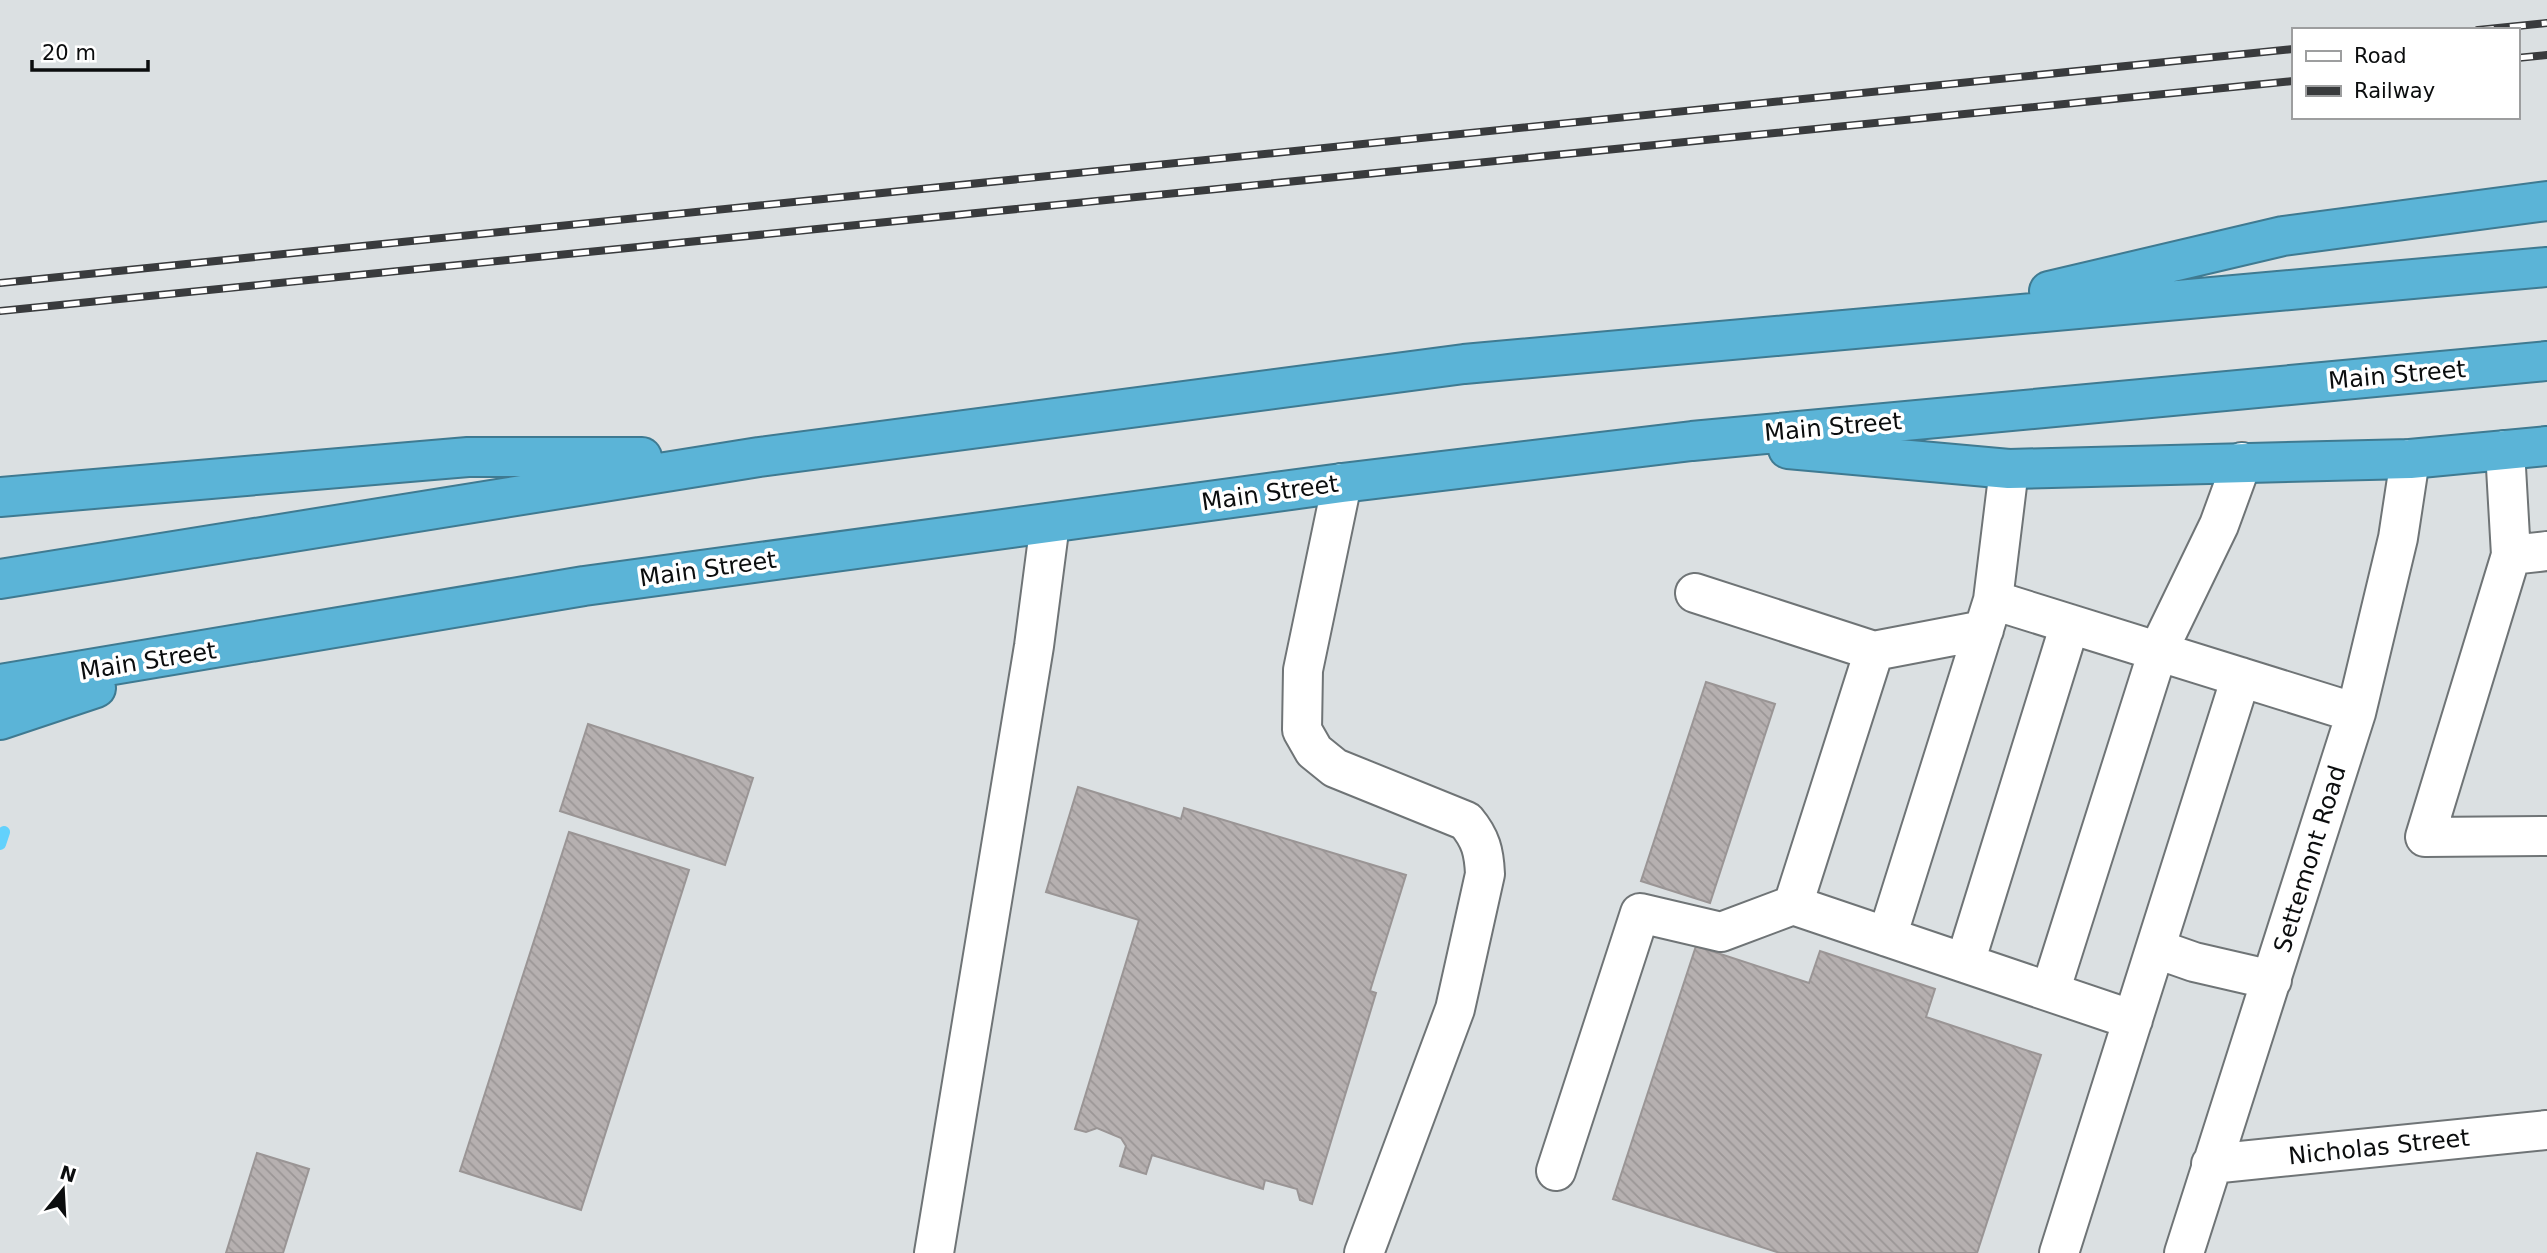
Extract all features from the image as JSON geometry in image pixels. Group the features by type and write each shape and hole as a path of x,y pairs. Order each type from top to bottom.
{"highway":[{"path":"1914,322 2283,236 2547,201"},
{"path":"0,579 759,457 1464,364 2547,267"},
{"name":"Main Street","path":"0,684 204,652 584,586 1342,484 1692,441 2547,361"},
{"path":"1692,441 2010,469 2410,459 2547,446"},
{"path":"0,497 468,457 759,457"},
{"path":"0,720 204,652"}],"street":[{"path":"2505,450 2529,553 2425,837 2547,836"},
{"name":"Settemont Road","path":"2184,1253 2356,713 2398,538 2410,459"},
{"path":"2050,992 2158,651 2220,525 2242,462"},
{"path":"1887,937 1989,615 2010,469"},
{"path":"1342,484 1303,670 1301,730 1314,751 1335,768 1466,821 1479,837 1484,853 1485,874 1455,1009 1364,1253"},
{"path":"934,1253 1034,646 1050,523"},
{"path":"1695,593 1874,651 1989,615 2070,624 2356,713"},
{"path":"1965,963 2070,624"},
{"path":"1793,905 1874,651"},
{"path":"2059,1253 2241,677"},
{"path":"1556,1171 1640,913 1721,932 1793,905 2133,1020"},
{"path":"2157,949 2194,962 2272,980"},
{"name":"Nicholas Street","path":"2211,1164 2547,1130"}],"building":[{"path":"1706,682 1775,704 1710,903 1641,881"},
{"path":"588,724 753,778 725,865 560,811"},
{"path":"1078,787 1181,819 1184,808 1406,875 1370,991 1376,993 1312,1204 1300,1200 1297,1189 1265,1180 1263,1189 1152,1155 1146,1174 1120,1166 1126,1146 1121,1138 1097,1128 1086,1132 1075,1129 1139,920 1046,892"},
{"path":"569,832 689,870 581,1210 460,1171"},
{"path":"1696,946 1809,983 1820,951 1935,989 1926,1017 2041,1055 1977,1253 1780,1253 1613,1199"},
{"path":"257,1153 309,1169 283,1253 226,1253"}],"waterway":[{"path":"0,844 4,832"}],"railway":[{"path":"2498,28 2547,23"},
{"path":"0,283 2292,49"},
{"path":"2519,58 2547,55"},
{"path":"0,311 2292,81"}]}
